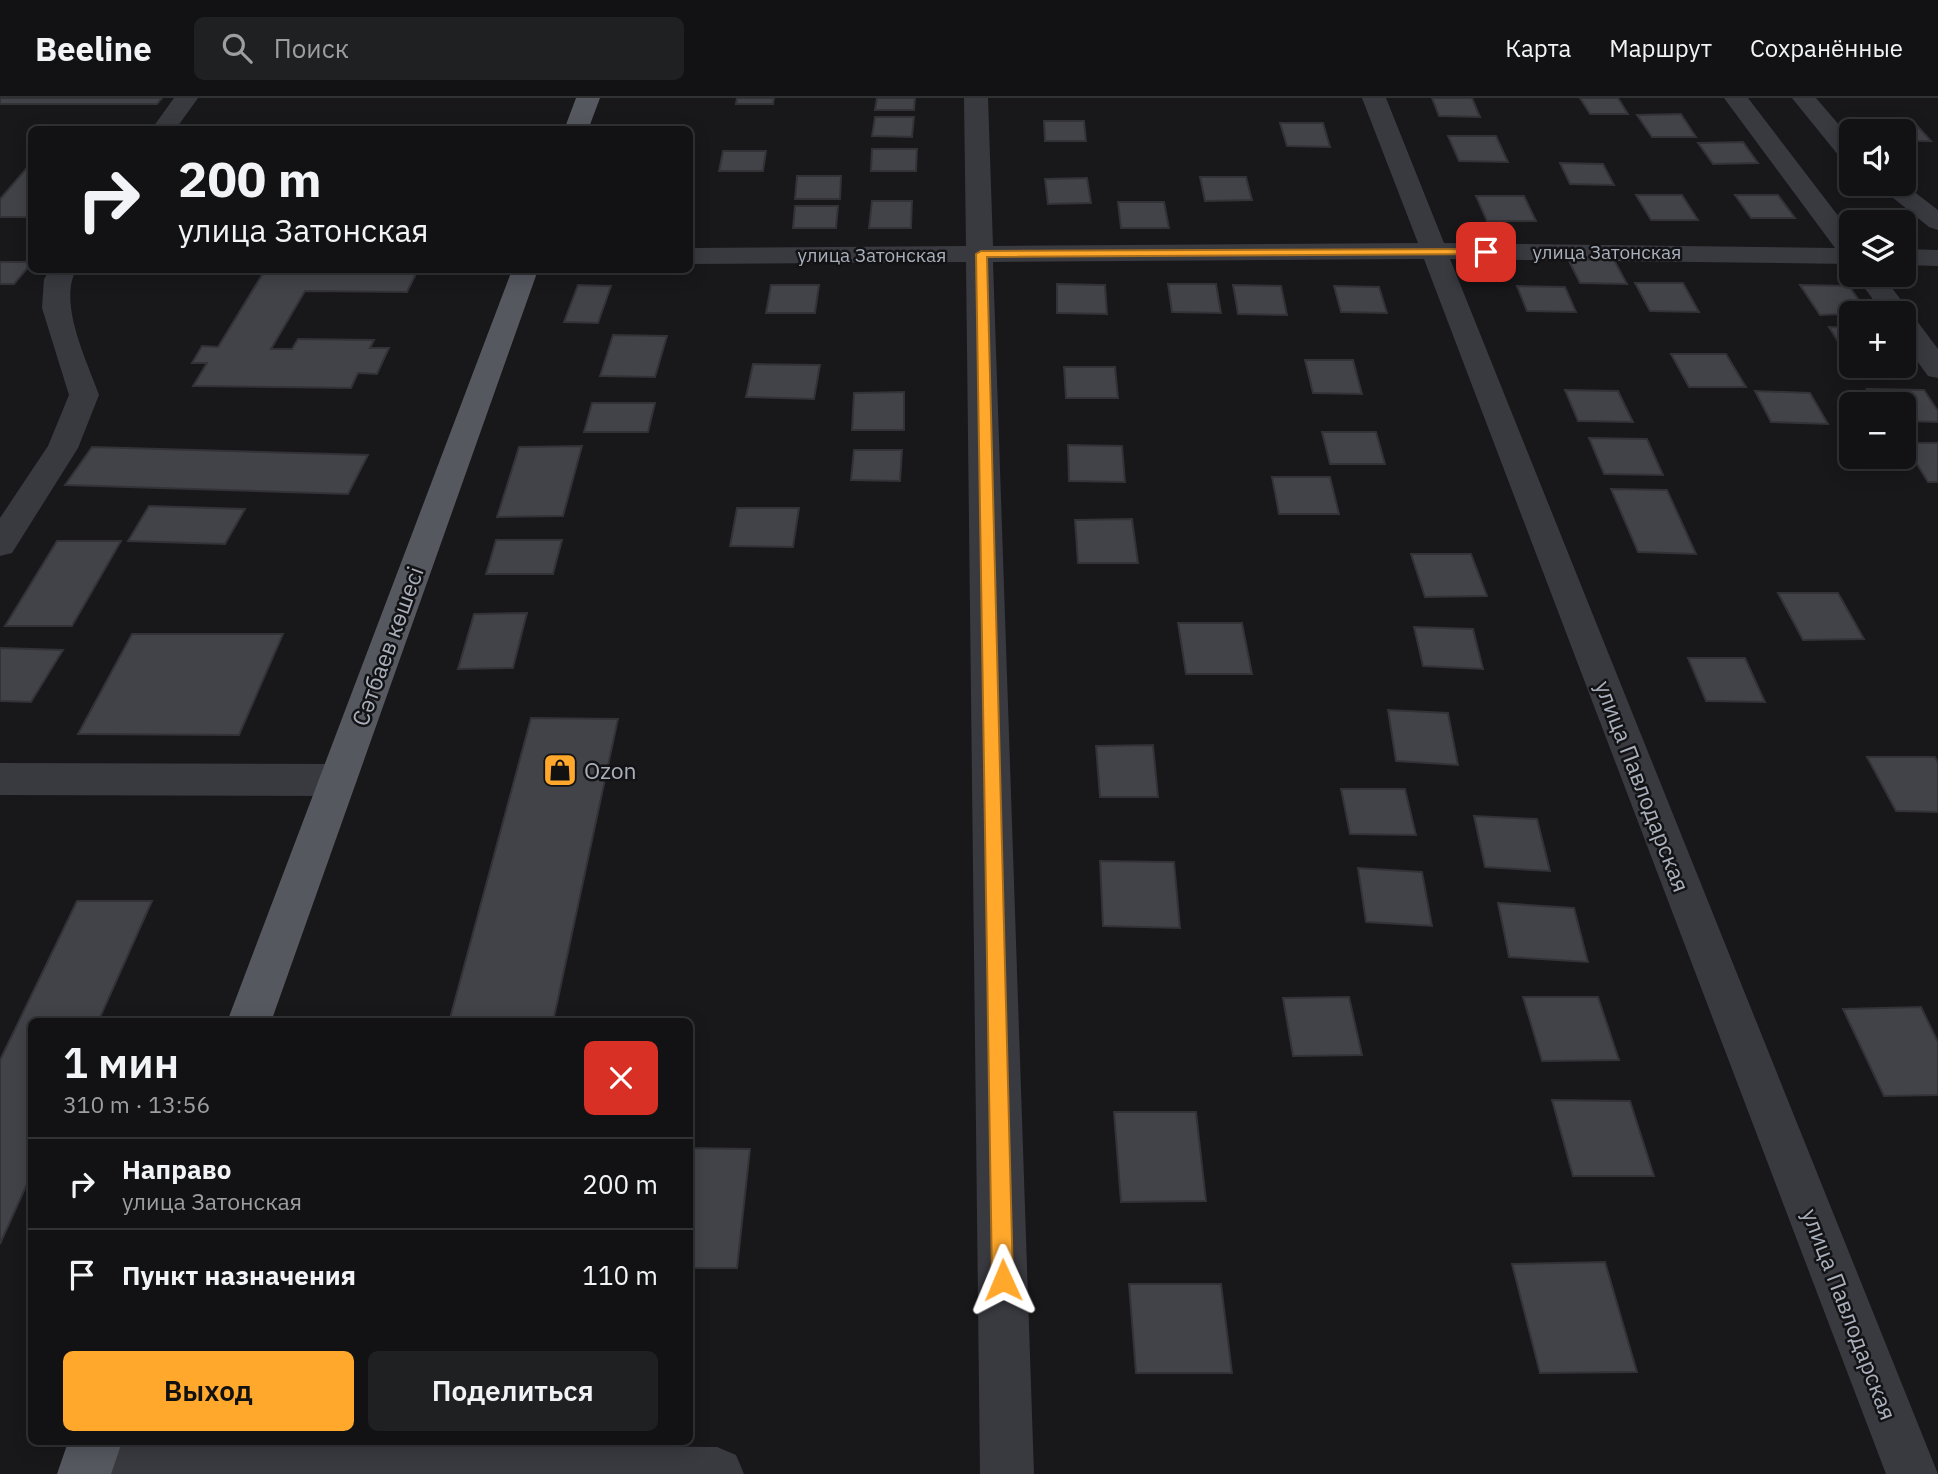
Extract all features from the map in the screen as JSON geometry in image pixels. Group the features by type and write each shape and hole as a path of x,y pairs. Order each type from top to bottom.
{"main road":[{"path":"578,126 588,98"},
{"name":"Сәтбаев көшесі","path":"250,1018 524,273"}],"street":[{"path":"166,126 187,98"},
{"path":"976,98 1007,1474"},
{"name":"улица Павлодарская","path":"1374,98 1913,1474"},
{"path":"1736,98 1839,237"},
{"path":"1804,98 1839,140"},
{"path":"1904,196 1938,222"},
{"name":"улица Затонская","path":"693,256 1434,252 1839,255"},
{"path":"1916,257 1938,258"},
{"path":"0,544 63,448 84,395 56,308 58,279 61,273"},
{"path":"1877,287 1888,301"},
{"path":"1916,339 1938,369"},
{"path":"0,779 338,780"},
{"path":"88,1462 718,1474"}],"building":[{"path":"0,98 162,98 157,104 0,104"},
{"path":"737,98 774,98 773,104 736,104"},
{"path":"877,98 915,98 914,110 875,110"},
{"path":"1432,98 1472,98 1480,117 1439,116"},
{"path":"1580,98 1618,98 1628,114 1590,114"},
{"path":"1681,114 1696,137 1652,137 1637,115"},
{"path":"875,117 914,117 912,137 872,136"},
{"path":"1044,121 1084,121 1086,141 1045,141"},
{"path":"1280,123 1323,123 1330,147 1287,146"},
{"path":"1916,124 1931,141 1916,141"},
{"path":"1448,136 1496,136 1508,162 1459,161"},
{"path":"1743,142 1758,163 1713,164 1698,143"},
{"path":"872,149 917,149 916,171 871,171"},
{"path":"723,151 766,151 763,171 719,171"},
{"path":"1560,163 1603,164 1614,185 1570,184"},
{"path":"28,167 28,217 0,217 0,199"},
{"path":"797,176 841,176 840,199 795,199"},
{"path":"1200,177 1246,177 1252,200 1205,201"},
{"path":"1087,178 1091,203 1048,204 1045,179"},
{"path":"1636,195 1682,195 1698,220 1651,220"},
{"path":"1735,195 1778,195 1795,218 1751,218"},
{"path":"1476,196 1524,196 1536,221 1487,221"},
{"path":"872,201 912,201 911,228 869,228"},
{"path":"1118,202 1164,202 1169,228 1121,228"},
{"path":"795,206 838,206 836,228 793,228"},
{"path":"1567,257 1613,258 1627,284 1580,283"},
{"path":"0,262 28,262 28,268 14,284 0,284"},
{"path":"263,273 416,273 407,292 305,291 271,349 292,349 298,339 374,340 370,348 389,348 377,374 358,373 351,388 193,386 207,363 192,363 202,346 218,347"},
{"path":"1635,283 1683,283 1699,312 1650,311"},
{"path":"1057,284 1105,285 1107,314 1057,313"},
{"path":"1168,284 1216,284 1221,313 1172,312"},
{"path":"578,285 611,286 598,323 564,322"},
{"path":"771,285 819,285 815,313 766,313"},
{"path":"1233,285 1281,286 1287,315 1238,314"},
{"path":"1800,285 1850,287 1860,301 1839,301 1839,314 1820,315"},
{"path":"1334,286 1379,287 1387,313 1341,312"},
{"path":"1517,286 1565,287 1576,312 1527,311"},
{"path":"1829,327 1839,327 1839,343"},
{"path":"613,335 667,336 655,377 600,376"},
{"path":"1671,354 1726,354 1746,387 1689,387"},
{"path":"1305,360 1353,360 1362,394 1313,393"},
{"path":"753,364 820,365 814,399 746,397"},
{"path":"1064,367 1115,367 1118,398 1066,398"},
{"path":"1867,389 1924,390 1938,411 1938,422 1916,421 1916,392 1869,392"},
{"path":"1565,390 1618,391 1633,422 1578,421"},
{"path":"1755,391 1810,393 1828,424 1771,422"},
{"path":"904,392 904,430 852,430 854,393"},
{"path":"592,403 655,403 648,432 584,432"},
{"path":"1322,432 1376,432 1385,464 1330,464"},
{"path":"1589,438 1647,439 1663,475 1604,474"},
{"path":"1916,443 1938,443 1938,482 1928,482 1916,462"},
{"path":"1068,445 1122,446 1125,482 1069,481"},
{"path":"582,446 563,516 497,517 519,447"},
{"path":"92,447 368,455 348,494 65,485"},
{"path":"854,450 902,450 900,481 851,480"},
{"path":"1272,477 1330,477 1339,514 1279,514"},
{"path":"1611,489 1667,490 1696,554 1638,552"},
{"path":"149,506 245,509 225,544 128,541"},
{"path":"737,508 799,508 793,547 730,546"},
{"path":"1132,519 1138,563 1078,563 1075,520"},
{"path":"496,540 562,540 553,574 486,574"},
{"path":"57,541 121,541 72,626 5,626"},
{"path":"1411,554 1471,554 1487,596 1425,597"},
{"path":"1778,593 1838,593 1864,639 1803,640"},
{"path":"527,613 513,668 458,669 474,614"},
{"path":"1178,623 1242,623 1252,674 1186,674"},
{"path":"1414,627 1473,629 1483,669 1423,666"},
{"path":"132,634 283,634 239,735 78,734"},
{"path":"0,648 63,650 31,702 0,701"},
{"path":"1688,658 1745,658 1765,702 1706,701"},
{"path":"1388,710 1448,713 1458,765 1396,761"},
{"path":"531,718 618,719 554,1018 450,1018"},
{"path":"1153,745 1158,797 1100,797 1096,746"},
{"path":"1867,757 1935,757 1938,763 1938,812 1896,811"},
{"path":"1341,789 1405,789 1416,835 1350,834"},
{"path":"1474,816 1537,819 1550,871 1485,867"},
{"path":"1100,861 1174,862 1180,928 1103,926"},
{"path":"1358,868 1422,872 1432,926 1366,922"},
{"path":"77,901 152,901 100,1018 28,1018 28,1182 0,1244 0,1060"},
{"path":"1498,903 1574,908 1588,962 1509,957"},
{"path":"1349,997 1362,1055 1293,1056 1283,998"},
{"path":"1523,997 1598,997 1619,1060 1542,1061"},
{"path":"1921,1007 1938,1042 1938,1095 1884,1096 1843,1009"},
{"path":"1552,1100 1630,1101 1654,1176 1573,1176"},
{"path":"1114,1112 1196,1112 1206,1201 1121,1202"},
{"path":"693,1148 750,1149 737,1268 693,1268"},
{"path":"1605,1262 1637,1372 1540,1373 1512,1264"},
{"path":"1129,1284 1221,1284 1232,1373 1136,1373"}],"place":[{"name":"Ozon","path":"560,770"}],"route":[{"path":"1003,1280 981,254 1486,252"}]}
